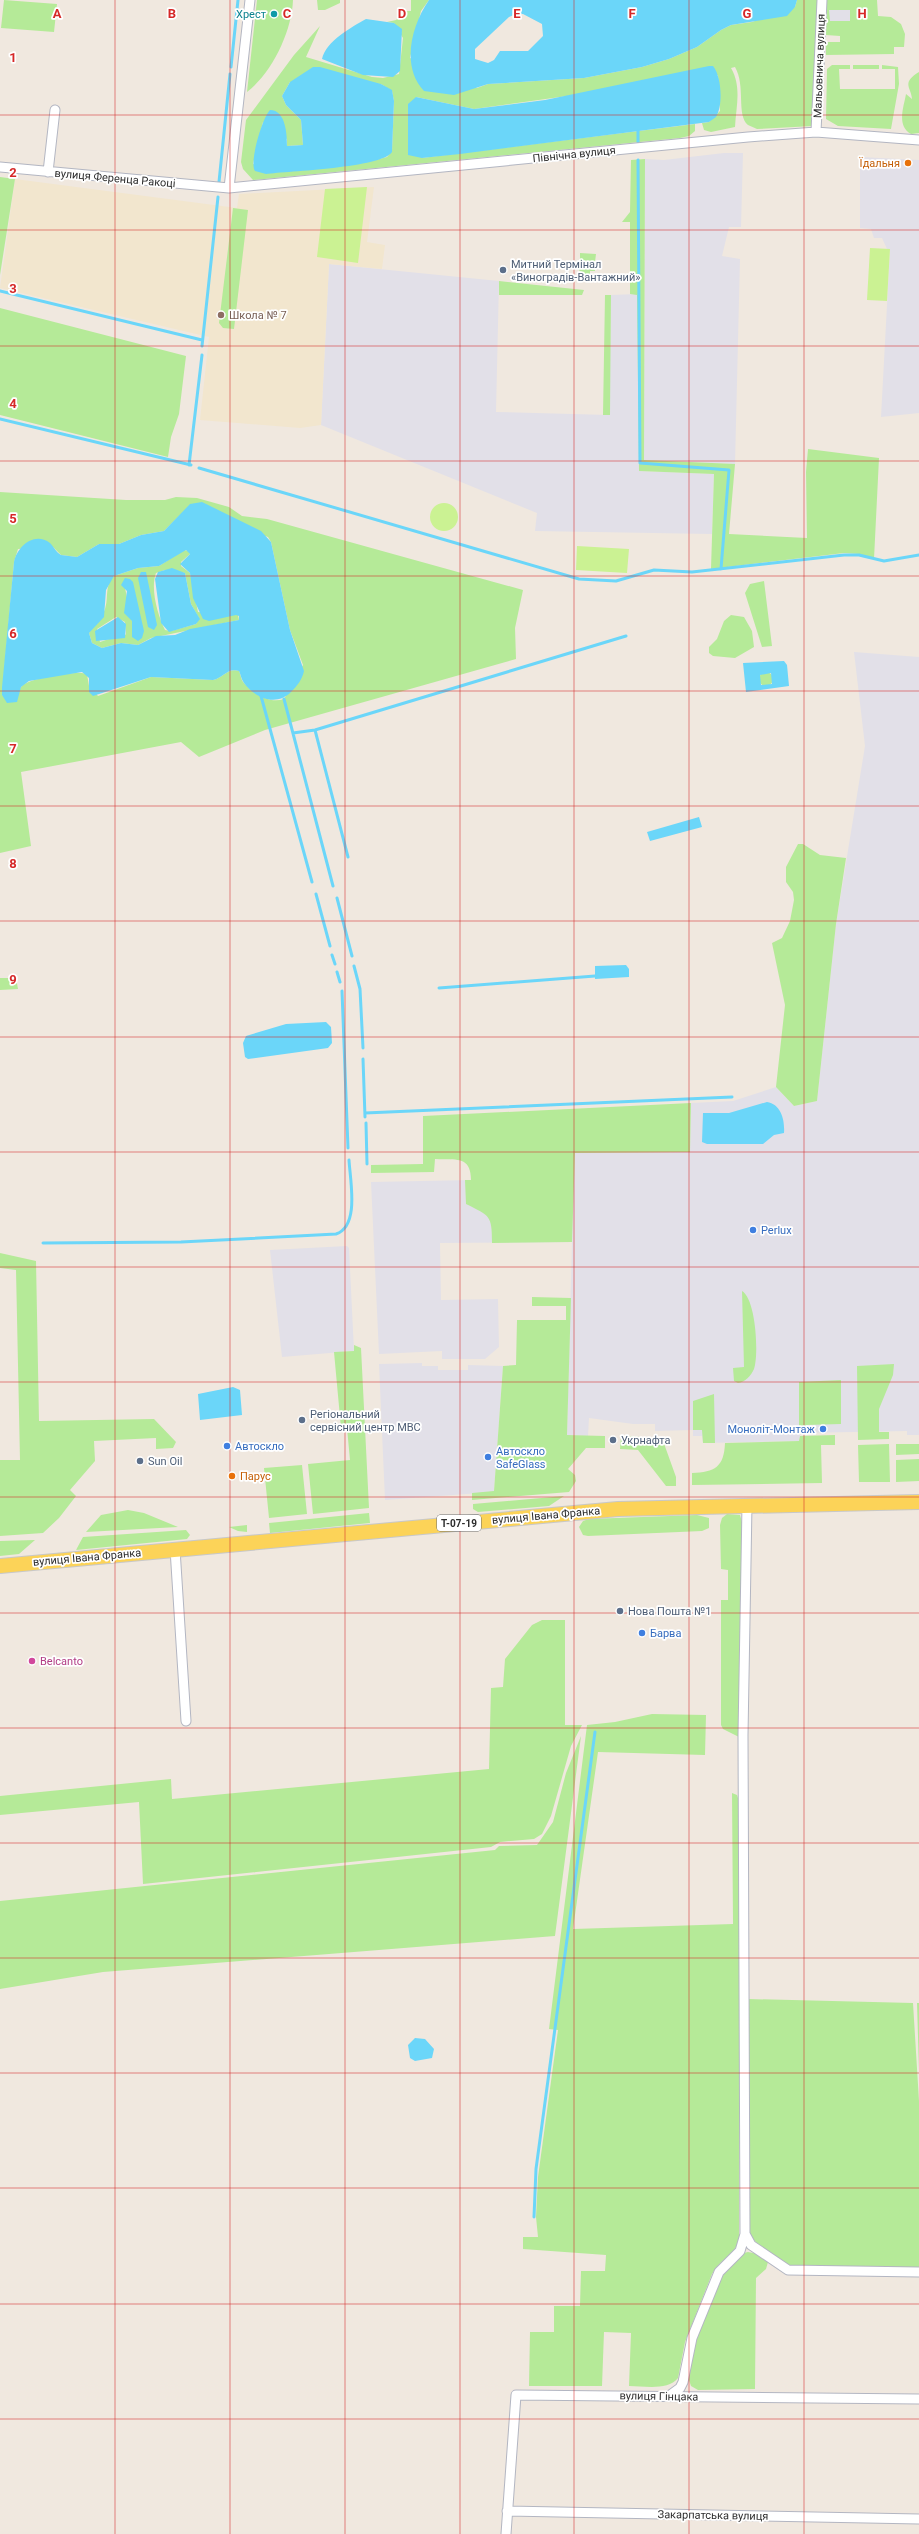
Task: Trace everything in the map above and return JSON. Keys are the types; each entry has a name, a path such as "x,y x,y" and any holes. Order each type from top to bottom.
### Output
{"main road":[{"name":"вулиця Івана Франка","path":"0,1566 581,1511 747,1505 919,1502"}],"street":[{"path":"229,188 250,0"},
{"name":"Мальовнича вулиця","path":"816,132 822,0"},
{"path":"48,172 55,110"},
{"name":"Північна вулиця","path":"229,188 742,137 816,132 919,140"},
{"name":"вулиця Ференца Ракоці","path":"0,167 229,188"},
{"path":"669,2396 680,2388 683,2382 692,2338 718,2272 740,2251 745,2234 744,1735 747,1505"},
{"path":"175,1549 186,1721"},
{"path":"745,2234 751,2245 788,2270 919,2272"},
{"name":"вулиця Гінцака","path":"507,2511 516,2395 919,2399"},
{"path":"506,2534 507,2511"},
{"name":"Закарпатська вулиця","path":"507,2511 919,2519"}],"shaded area":[{"path":"829,10 850,10 850,21 829,21"},
{"path":"724,153 743,153 741,227 729,227 722,256 740,259 735,464 644,460 645,159 664,160"},
{"path":"860,157 919,160 919,413 881,417 890,249 887,249 882,238 874,238 871,229 860,228"},
{"name":"Школа № 7","path":"15,179 237,208 239,194 374,187 367,242 385,245 382,269 329,264 321,425 300,428 200,420 209,337 0,288"},
{"path":"329,264 499,281 496,412 609,415 611,295 637,294 639,471 714,474 712,534 535,531 537,513 321,425"},
{"path":"854,652 919,657 919,1435 907,1435 907,1431 800,1433 800,1441 703,1443 702,1436 693,1436 693,1430 655,1431 655,1424 633,1424 589,1418 588,1436 567,1435 572,1242 440,1243 441,1300 498,1299 499,1347 485,1359 442,1359 442,1351 379,1354 371,1182 574,1178 575,1152 690,1152 691,1103 733,1101 776,1087 794,1106 817,1101 836,924 865,746"},
{"path":"347,1246 349,1248 354,1351 282,1357 270,1250"},
{"path":"422,1363 422,1366 438,1366 438,1370 468,1370 468,1365 503,1366 494,1492 385,1500 379,1364"}],"green space":[{"path":"4,0 57,4 54,32 1,28"},
{"path":"257,0 293,0 292,12 285,38 272,63 265,74 247,92"},
{"path":"317,0 340,0 340,3 325,10 318,10"},
{"path":"411,0 429,0 421,11 410,58 477,88 488,84 584,78 642,67 669,59 697,47 721,30 731,25 752,22 795,7 797,0 818,0 813,126 757,129 748,125 742,114 740,83 735,67 731,68 737,90 735,127 711,132 704,130 702,123 709,122 720,111 718,75 474,109 416,97 422,158 695,124 695,131 689,136 680,138 253,180 243,169 241,162 246,120 294,55 320,26 306,57 372,77 383,78 399,74 403,38 394,23 387,22 396,20 405,11 411,11","holes":["290,82 381,84 392,91 394,101 392,151 387,157 352,165 320,168 253,164 263,122 287,139 287,146 303,145 301,120 286,105 282,96"]},
{"path":"827,0 877,0 878,16 891,17 901,24 905,34 904,47 894,47 894,54 826,55 826,42 840,42 840,36 826,35","holes":["829,10 850,10 850,21 830,21"]},
{"path":"832,65 850,65 850,69 839,69 840,89 895,89 895,69 882,69 882,65 898,67 899,84 891,129 838,126 826,119 827,69"},
{"path":"853,65 879,65 879,69 853,69"},
{"path":"919,72 919,133 911,134 904,126 902,116 906,94 912,99 908,85 910,79"},
{"path":"645,159 644,460 735,464 729,534 807,538 806,472 808,449 879,458 874,559 859,554 844,553 711,569 714,474 639,471 637,295 630,294 630,222 622,222 630,212 631,160"},
{"path":"0,177 15,179 0,275"},
{"path":"367,187 358,263 317,257 325,189"},
{"path":"233,208 248,210 234,329 223,328 219,323"},
{"path":"870,248 890,249 887,301 867,300"},
{"path":"580,253 596,254 595,262 580,261"},
{"path":"580,263 595,264 595,271 590,271 590,277 594,279 585,278 579,270"},
{"path":"499,281 584,290 582,295 499,295"},
{"path":"605,295 611,295 610,415 603,415"},
{"path":"0,308 186,356 179,414 171,437 168,457 0,415"},
{"path":"0,492 126,500 165,500 176,497 197,498 229,507 242,516 267,519 523,590 515,628 516,659 265,730 199,757 181,742 21,772 31,846 0,853","holes":["186,509 268,537 271,542 290,630 303,665 284,699 273,700 262,697 252,691 243,682 239,671 235,670 232,670 213,680 151,677 98,696 89,686 87,674 74,673 44,677 28,682 22,686 16,702 2,695 14,562 18,549 53,547 61,555 77,557 99,544 119,544 141,535 164,531"]},
{"path":"444,503 454,507 458,517 454,527 444,531 434,527 430,517 434,507"},
{"path":"577,546 629,549 627,573 576,570"},
{"path":"184,550 189,551 190,554 181,562 181,566 190,573 198,612 238,615 239,620 151,638 138,645 121,643 102,648 92,643 89,633 103,613 106,605 109,584 114,576 138,568 159,566","holes":["165,570 185,573 191,604 199,618 196,624 171,631 165,630 157,610 154,594 154,579 156,573","133,582 132,637 132,621 125,588","116,617 125,622 126,634 123,638 112,638 100,642 97,629"]},
{"path":"764,581 772,646 762,647 745,593 750,584"},
{"path":"731,615 744,617 752,631 754,647 735,658 713,656 709,653 709,647 717,639 724,621"},
{"path":"766,672 771,674 773,679 771,684 766,686 761,684 759,679 761,674"},
{"path":"798,844 803,844 820,855 846,858 836,924 817,1101 794,1106 776,1087 785,1005 772,943 782,938 790,921 794,900 793,892 786,882 786,867"},
{"path":"0,978 16,978 18,989 0,990"},
{"path":"691,1103 690,1152 575,1153 572,1242 492,1243 491,1227 488,1218 485,1214 466,1204 465,1180 471,1180 470,1172 468,1166 460,1160 435,1159 434,1172 371,1173 371,1165 423,1164 423,1116"},
{"path":"0,1253 36,1261 39,1421 154,1419 176,1442 173,1448 156,1449 156,1438 94,1441 95,1461 70,1490 76,1496 59,1518 43,1533 0,1536 0,1460 20,1460 16,1270 0,1268"},
{"path":"742,1291 747,1296 753,1316 756,1352 753,1372 745,1380 738,1383 734,1381 733,1368 744,1367"},
{"path":"532,1297 571,1298 567,1435 605,1436 605,1448 586,1448 568,1469 575,1475 576,1481 569,1492 472,1500 472,1493 494,1491 503,1366 516,1365 517,1320 566,1320 566,1306 532,1306"},
{"path":"354,1345 361,1348 369,1508 313,1514 308,1464 350,1460 347,1428 341,1428 334,1352 354,1351"},
{"path":"894,1364 893,1375 879,1409 879,1432 889,1432 889,1439 858,1440 857,1366"},
{"path":"841,1380 841,1424 806,1425 806,1433 799,1433 799,1382"},
{"path":"714,1394 715,1443 703,1443 702,1430 693,1430 693,1401"},
{"path":"835,1435 835,1445 821,1445 822,1483 692,1485 692,1473 707,1471 717,1467 723,1458 725,1443 799,1441 800,1436"},
{"path":"621,1436 662,1438 676,1477 676,1486 666,1486 638,1450 620,1449"},
{"path":"889,1444 890,1482 859,1482 858,1445"},
{"path":"896,1444 919,1444 919,1454 896,1455"},
{"path":"919,1459 919,1481 896,1482 896,1460"},
{"path":"302,1465 307,1514 269,1518 264,1468"},
{"path":"564,1496 549,1506 478,1512 473,1509 473,1504"},
{"path":"128,1510 144,1513 178,1527 86,1532 101,1515"},
{"path":"369,1513 370,1523 270,1533 269,1523"},
{"path":"727,1514 740,1515 742,1522 739,1737 723,1729 721,1725 721,1600 728,1600 728,1570 721,1569 720,1525 722,1518"},
{"path":"697,1515 709,1518 709,1528 702,1531 588,1536 583,1535 579,1527 583,1521 589,1519"},
{"path":"247,1525 247,1532 238,1531 229,1527"},
{"path":"186,1530 190,1535 187,1539 76,1550 83,1537"},
{"path":"35,1540 19,1554 0,1556 0,1541"},
{"path":"542,1620 565,1620 565,1725 582,1725 571,1746 551,1816 542,1834 534,1839 500,1842 491,1847 143,1884 139,1802 0,1815 0,1796 171,1779 172,1799 489,1769 491,1688 503,1687 505,1659 532,1625"},
{"path":"652,1714 706,1715 705,1755 598,1752 573,1929 733,1924 732,1793 737,1795 739,1801 739,2242 733,2251 718,2265 712,2274 685,2342 678,2378 674,2382 668,2385 655,2387 629,2386 631,2333 604,2332 602,2386 529,2386 530,2332 554,2332 554,2306 580,2306 581,2271 605,2271 606,2255 523,2249 523,2237 538,2237 536,2217 538,2177 558,2030 549,2029 587,1725 615,1722"},
{"path":"581,1736 555,1936 103,1972 0,1989 0,1901 495,1850 499,1846 537,1845 553,1822 566,1773"},
{"path":"748,1999 913,2003 919,2101 919,2268 798,2267 776,2259 757,2244 752,2238 748,2231"},
{"path":"917,2003 919,2003 919,2070"},
{"path":"748,2252 758,2254 768,2262 766,2269 756,2278 755,2389 698,2390 691,2386 688,2377 693,2348 720,2277 744,2253"}],"water":[{"path":"429,0 797,0 795,7 787,16 731,25 721,30 697,47 669,59 642,67 584,78 488,84 454,95 424,91 417,81 411,59 411,46 417,22","holes":["516,14 523,14 542,24 543,36 528,51 500,51 494,60 488,63 475,59 475,49 509,17"]},
{"path":"366,19 394,23 402,29 400,71 393,77 363,75 322,59 324,52 340,35"},
{"path":"713,66 720,84 720,106 716,117 709,122 460,154 422,158 408,155 408,104 416,97 474,109 545,100"},
{"path":"313,67 320,67 381,84 392,90 394,101 392,152 385,157 371,162 334,168 266,174 255,171 254,159 257,140 263,122 270,110 275,111 282,118 286,130 287,146 303,145 301,120 286,105 282,96 290,82"},
{"path":"202,502 261,531 271,542 290,630 304,671 301,680 293,690 285,697 279,699 266,699 254,693 243,682 239,671 232,670 213,680 151,677 93,696 89,692 89,678 82,672 29,681 21,687 17,702 7,703 2,695 2,687 14,562 22,546 32,540 44,540 50,543 61,555 77,557 99,544 119,544 141,535 164,531 190,504","holes":["186,550 190,554 180,564 190,573 193,598 203,619 209,621 236,615 239,616 239,620 190,629 175,635 156,636 138,645 121,643 102,648 92,643 89,633 104,617 106,590 114,576 138,568 159,566"]},
{"path":"172,568 185,573 191,604 200,619 196,624 169,632 161,623 155,579 158,572"},
{"path":"141,572 146,572 157,625 154,630 148,627 138,578"},
{"path":"125,578 130,579 133,582 144,631 142,638 138,641 132,637 132,621 124,613 127,591 121,585"},
{"path":"118,617 126,624 125,638 96,641 95,631"},
{"path":"784,661 787,665 789,686 746,692 743,663","holes":["771,673 772,684 761,685 760,675"]},
{"path":"699,817 702,827 650,841 647,832"},
{"path":"626,965 629,969 629,977 595,979 595,966"},
{"path":"326,1022 331,1027 332,1043 328,1048 248,1059 245,1057 243,1043 246,1036 286,1024"},
{"path":"767,1102 772,1103 779,1109 783,1118 784,1133 774,1135 763,1144 707,1144 702,1142 703,1113 729,1113"},
{"path":"233,1387 240,1390 242,1415 200,1420 198,1394"},
{"path":"415,2038 425,2039 434,2049 432,2058 415,2061 410,2058 408,2045"}],"waterway":[{"path":"231,67 238,0"},
{"path":"219,182 230,74"},
{"path":"638,131 638,142"},
{"path":"638,160 640,463 729,470 721,569"},
{"path":"202,346 218,197"},
{"path":"0,291 202,340"},
{"path":"189,465 202,355"},
{"path":"0,419 191,465"},
{"path":"199,468 579,579 616,581 654,570 692,572 844,555 859,555 884,561 919,555"},
{"path":"293,733 315,730 626,636"},
{"path":"261,696 312,882"},
{"path":"284,699 333,886"},
{"path":"315,730 348,857"},
{"path":"316,894 330,946"},
{"path":"337,898 352,956"},
{"path":"332,955 335,964"},
{"path":"354,966 360,989 363,1048"},
{"path":"337,972 340,982"},
{"path":"439,988 595,976"},
{"path":"342,991 348,1148"},
{"path":"363,1059 365,1117"},
{"path":"365,1113 732,1097"},
{"path":"366,1123 367,1164"},
{"path":"43,1243 181,1242 336,1234 343,1229 348,1222 351,1212 352,1190 349,1160"},
{"path":"534,2217 536,2169 595,1732"}],"place":[{"name":"Хрест","path":"274,14"},
{"name":"Їдальня","path":"908,163"},
{"name":"Митний Термінал «Виноградів-Вантажний»","path":"503,270"},
{"name":"Школа № 7","path":"221,315"},
{"name":"Perlux","path":"753,1230"},
{"name":"Регіональний сервісний центр МВС","path":"302,1420"},
{"name":"Моноліт-Монтаж","path":"823,1429"},
{"name":"Укрнафта","path":"613,1440"},
{"name":"Автоскло","path":"227,1446"},
{"name":"Автоскло SafeGlass","path":"488,1457"},
{"name":"Sun Oil","path":"140,1461"},
{"name":"Парус","path":"232,1476"},
{"name":"Нова Пошта №1","path":"620,1611"},
{"name":"Барва","path":"642,1633"},
{"name":"Belcanto","path":"32,1661"}]}
